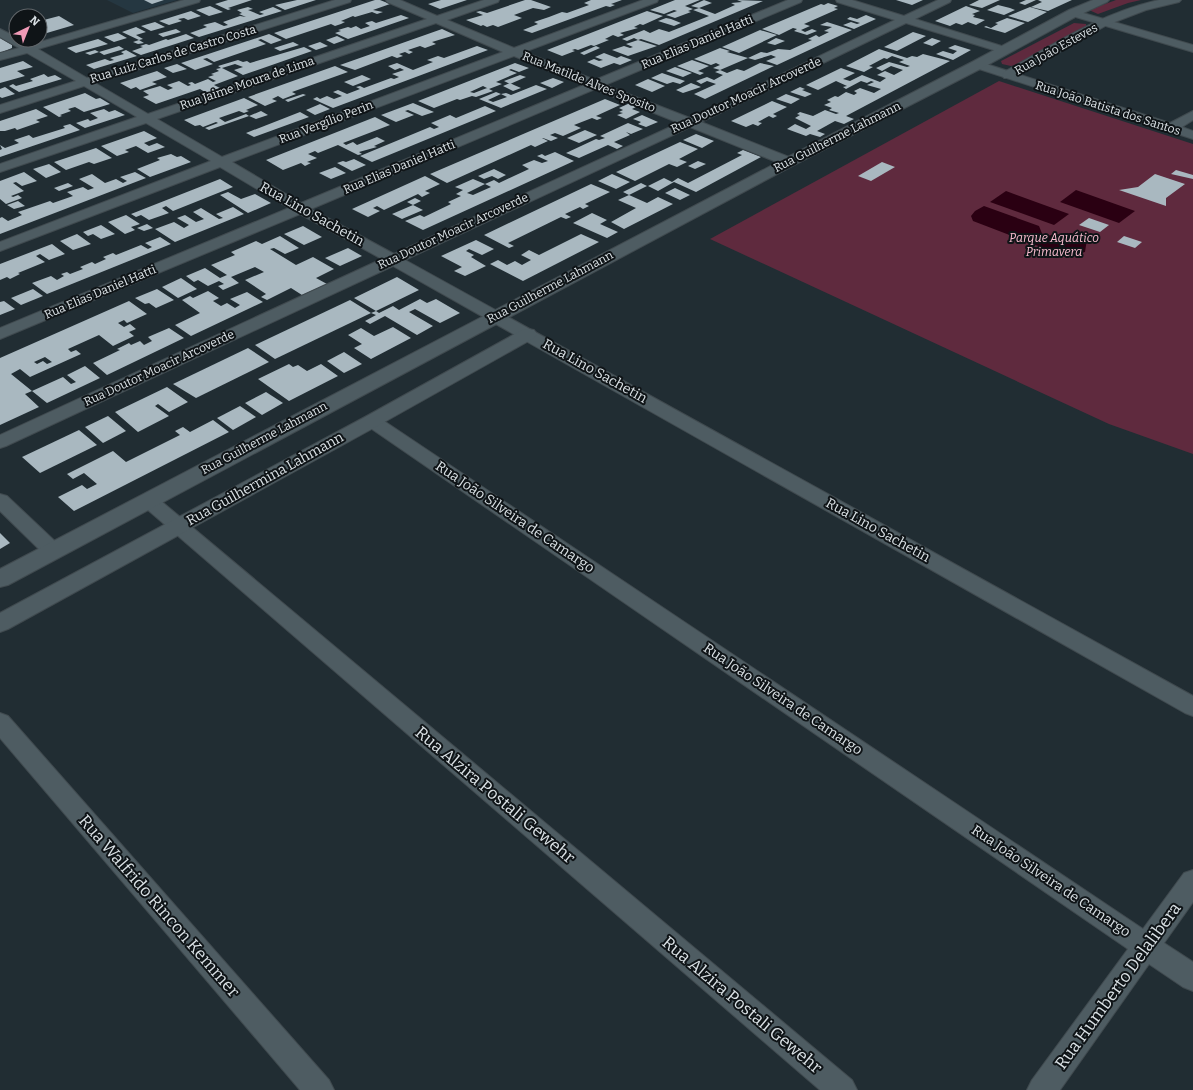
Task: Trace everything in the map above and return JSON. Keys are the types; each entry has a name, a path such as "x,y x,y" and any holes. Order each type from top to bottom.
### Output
{"street":[{"path":"0,57 194,0"},
{"name":"Rua Luiz Carlos de Castro Costa","path":"0,109 346,0"},
{"name":"Rua Matilde Alves Sposito","path":"391,0 513,52 789,162"},
{"name":"Rua Jaime Moura de Lima","path":"0,168 494,0"},
{"name":"Rua Vergílio Perin","path":"0,247 221,162 653,0"},
{"name":"Rua Elias Daniel Hatti","path":"0,334 797,0"},
{"path":"841,0 1004,50"},
{"name":"Rua Doutor Moacir Arcoverde","path":"0,442 689,123 946,0"},
{"name":"Rua Guilherme Lahmann","path":"0,579 495,316 977,65 1073,13 1103,0"},
{"name":"Rua João Esteves","path":"1009,75 1103,22 1143,7 1175,0"},
{"path":"1073,13 1193,49"},
{"name":"Rua Lino Sachetin","path":"0,32 300,208 1193,706"},
{"name":"Rua João Batista dos Santos","path":"977,65 1193,135"},
{"path":"1171,128 1193,115"},
{"name":"Rua Guilhermina Lahmann","path":"0,623 372,421 528,334"},
{"name":"Rua João Silveira de Camargo","path":"372,421 1193,978"},
{"path":"0,500 53,551"},
{"name":"Rua Alzira Postali Gewehr","path":"148,500 842,1090"},
{"name":"Rua Walfrido Rincon Kemmer","path":"0,722 319,1090"},
{"name":"Rua Humberto Delalibera","path":"1042,1090 1193,881"}],"shaded area":[{"path":"107,0 177,0 133,13"},
{"path":"1076,190 1135,211 1119,223 1060,202"},
{"path":"1006,191 1069,214 1054,225 990,202"},
{"path":"984,206 1039,226 1043,236 1072,233 1087,239 1085,252 1067,257 973,221 971,216 975,211"}],"green space":[{"path":"1116,0 1141,0 1098,14 1089,10"},
{"path":"1074,23 1086,24 1086,27 1019,64 1011,66 1002,64 1001,61"},
{"name":"Parque Aquático Primavera","path":"999,81 1193,144 1193,454 1109,424 710,239"}],"building":[{"path":"144,0 164,0 152,4"},
{"path":"228,0 252,0 228,8 231,9 228,10 215,4"},
{"path":"297,0 316,0 285,10 275,5"},
{"path":"375,0 380,0 390,4 373,10 383,12 377,14 372,12 355,17 353,16 341,21 345,22 341,24 335,26 331,24 286,39 274,33"},
{"path":"441,0 467,0 440,9 428,4"},
{"path":"525,0 531,0 551,7 544,10 533,8 514,15 522,18 498,27 493,25 487,27 483,25 481,26 466,20 483,15 476,12 480,11 487,13"},
{"path":"591,0 622,0 611,4 615,5 610,7 606,6 532,33 523,30 538,24 534,22 562,12 567,13 589,5 584,3"},
{"path":"675,0 700,0 685,6 693,9 688,11 691,12 675,18 666,15 677,11 674,10 664,14 650,10"},
{"path":"704,0 712,3 699,8 691,6"},
{"path":"737,0 763,1 659,45 641,39 638,40 634,38 627,41 622,39 644,30 650,33 659,29 669,32 709,16 693,10 699,8 715,14 735,5 731,3 742,2"},
{"path":"896,0 923,0 912,5"},
{"path":"979,0 1000,0 982,8 969,5"},
{"path":"1026,0 1036,0 1025,5 1019,3"},
{"path":"1038,0 1072,0 1048,11 1031,7 1042,2"},
{"path":"828,3 838,6 834,8 838,9 804,24 810,26 801,30 805,32 812,29 817,31 807,35 794,31 797,29 793,28 779,35 762,29 821,4 824,5"},
{"path":"998,5 1015,10 1004,15 987,10"},
{"path":"210,6 223,12 209,16 196,10"},
{"path":"966,6 980,11 972,14 975,15 973,17 985,20 976,25 968,22 962,25 956,23 950,26 935,21"},
{"path":"248,7 253,9 248,10 260,15 264,14 259,12 273,7 282,11 199,37 190,33 207,27 203,25 215,22 224,26 228,25 223,22 240,16 246,17 239,14 242,13 237,10"},
{"path":"1030,7 1047,12 1028,22 1008,16"},
{"path":"191,11 201,16 188,20 184,18 178,19 182,21 169,25 159,21"},
{"path":"647,11 663,16 643,25 640,24 634,27 638,28 620,33 624,35 618,37 613,35 605,39 609,40 594,46 591,45 578,50 572,50 575,51 562,56 547,50"},
{"path":"401,15 409,18 348,39 335,33 341,31 338,30 348,27 351,28 356,26 361,29 370,26 365,23 372,21 376,23"},
{"path":"866,15 876,19 854,29 843,25 851,22 857,24 860,23 847,19 850,17 857,19"},
{"path":"59,16 74,25 48,33 48,19"},
{"path":"666,18 681,23 674,26 658,21"},
{"path":"1007,18 1025,23 1005,33 984,27 986,26 991,28 998,24 995,23"},
{"path":"155,22 165,27 151,31 141,26"},
{"path":"827,22 852,30 777,65 766,61 776,57 771,55 755,60 748,58 761,52 767,53 778,49 790,50 812,40 808,39 816,35 819,37 829,32 824,31 832,27 820,25"},
{"path":"136,27 146,32 136,35 143,39 139,40 122,32"},
{"path":"176,29 181,32 163,37 158,34"},
{"path":"442,29 455,35 432,42 436,44 425,48 420,46 408,50 413,52 409,54 405,52 399,54 403,56 397,58 392,56 355,70 340,65"},
{"path":"760,30 777,35 739,53 722,47"},
{"path":"913,32 926,36 897,51 884,47"},
{"path":"118,33 127,38 114,42 104,37"},
{"path":"186,34 194,38 141,55 132,51 143,47 140,46 146,44 149,45"},
{"path":"269,34 282,40 271,44 261,39 258,40 266,44 214,62 207,58 203,59 213,64 195,70 181,63"},
{"path":"337,36 345,40 334,44 326,40"},
{"path":"0,38 8,43 8,48 12,48 0,53"},
{"path":"776,38 785,41 775,45 767,43"},
{"path":"932,38 941,41 932,46 923,43"},
{"path":"98,39 108,44 76,53 67,48"},
{"path":"139,40 144,43 138,44 133,42"},
{"path":"638,40 657,46 628,56 612,50 624,46 630,48 633,47 626,44"},
{"path":"293,42 299,45 280,51 274,48"},
{"path":"320,42 328,46 316,50 308,46"},
{"path":"955,45 971,50 953,60 936,54 943,51 953,54 957,51 948,48"},
{"path":"119,46 124,49 104,55 99,52"},
{"path":"477,46 488,50 333,108 313,99 317,97 320,99 327,96 334,99 342,96 333,92 338,90 347,94 360,89 356,87 360,86 364,88 391,78 394,79 399,77 392,74 404,70 400,68 395,70 388,66 397,63 413,70 433,62 427,60 438,56 444,58"},
{"path":"596,46 600,48 584,55 580,53"},
{"path":"304,47 312,51 243,75 234,70 243,67 235,64 222,68 238,76 214,85 222,89 208,94 200,89 156,104 143,97 149,95 143,91 160,86 168,90 173,88 167,85 179,81 188,86 191,85 188,83 192,82 195,84 208,79 213,82 216,81 208,77 219,71 216,69 221,68 218,66 238,60 243,62 247,61 250,63"},
{"path":"720,48 730,51 727,52 748,58 720,70 713,68 720,65 716,63 711,65 694,59"},
{"path":"879,49 907,58 912,56 917,57 923,54 950,61 846,116 854,119 844,124 835,121 817,131 825,134 820,137 810,134 806,136 787,129 795,124 806,129 811,126 795,118 800,115 797,114 800,112 813,116 825,110 836,114 839,113 829,110 832,108 824,105 831,102 827,100 835,96 838,97 846,92 854,95 857,93 854,91 860,88 874,93 881,89 867,85 874,82 871,81 867,83 861,81 846,89 843,87 847,86 836,81 818,90 806,85 841,68 855,73 843,79 850,81 862,75 880,82 886,78 877,75 885,71 894,75 903,70 891,66 882,71 876,68 889,62 907,67 910,66 899,62 904,60 892,56 887,59 884,58 869,66 873,67 864,72 846,66"},
{"path":"95,50 99,52 90,55 85,53"},
{"path":"126,50 137,56 94,69 86,65 105,59 110,61 114,60 110,58 124,54 121,52"},
{"path":"604,53 617,58 621,56 632,60 620,65 614,63 601,68 587,62 594,59 599,61 603,60 595,57"},
{"path":"692,60 709,66 698,71 704,73 700,75 677,66"},
{"path":"23,61 33,67 17,71 25,76 0,83 0,68"},
{"path":"515,63 529,68 519,72 511,69 509,70 517,73 496,82 502,84 489,89 493,91 476,97 472,96 460,100 457,99 434,108 418,101","holes":["483,86 487,88 474,93 470,92"]},
{"path":"760,63 774,66 705,99 694,94 716,84 707,81 701,84 696,81 707,77 714,80 723,75 715,72 720,70 727,73 737,69 744,71"},
{"path":"177,64 187,69 173,73 164,68"},
{"path":"335,66 348,72 292,92 296,94 283,99 278,96 272,99 277,101 265,106 248,97"},
{"path":"675,67 692,73 683,77 666,71"},
{"path":"157,71 167,77 152,82 157,84 140,90 136,87 131,89 120,83"},
{"path":"662,73 685,81 680,84 673,82 667,84 651,78"},
{"path":"44,74 48,77 55,75 62,79 19,92 9,86 13,84 16,86 33,81 30,79"},
{"path":"362,75 371,79 353,86 344,82"},
{"path":"520,75 526,77 510,84 504,81"},
{"path":"553,78 564,82 552,88 540,83"},
{"path":"648,79 665,86 652,92 635,85"},
{"path":"510,83 521,88 513,91 503,86"},
{"path":"691,83 701,87 683,93 676,90"},
{"path":"536,85 547,89 501,108 479,99 496,92 501,94 506,93 511,95","holes":["501,94 507,97 493,102 488,100"]},
{"path":"5,87 15,94 2,98 0,97 0,89"},
{"path":"800,87 805,89 802,90 812,94 805,97 790,92"},
{"path":"85,93 96,99 100,98 110,104 84,112 75,107 68,109 71,111 60,115 62,116 59,117 43,107"},
{"path":"303,94 306,95 288,102 285,100"},
{"path":"786,94 800,99 791,104 776,99"},
{"path":"244,98 258,105 246,110 249,111 244,113 239,111 219,118 225,122 246,114 249,116 209,130 205,128 218,123 216,122 203,127 200,125 195,126 184,120"},
{"path":"605,99 620,105 596,116 602,118 597,120 592,118 574,125 581,128 563,136 555,133 550,135 558,138 551,141 542,138 548,141 535,147 531,145 447,183 430,174"},
{"path":"772,101 787,107 773,114 777,116 773,118 769,116 758,122 762,123 758,126 753,124 746,127 731,121"},
{"path":"413,103 434,112 422,116 408,110 405,111 414,115 396,122 381,115"},
{"path":"630,103 638,106 632,109 640,112 626,119 617,115 623,113 619,112 623,110 619,108"},
{"path":"320,104 330,109 315,115 306,110"},
{"path":"485,106 496,111 372,162 360,156 430,127 434,129 439,127 431,123 450,115 456,118"},
{"path":"36,109 48,116 36,120 40,122 17,130 15,128 0,131 0,121"},
{"path":"104,109 109,112 115,110 125,115 85,128 76,123 88,119 90,121 98,118 90,113"},
{"path":"261,111 268,115 256,119 249,116"},
{"path":"300,112 309,117 254,137 246,133"},
{"path":"642,115 658,122 646,127 638,124 641,122 633,119"},
{"path":"375,117 390,125 343,143 346,145 353,142 357,145 377,137 385,141 374,146 377,147 359,152 362,154 358,155 338,145 318,153 315,151 308,154 317,158 307,162 311,163 305,166 301,163 283,170 266,160"},
{"path":"628,123 643,129 631,134 626,132 630,135 614,142 623,146 617,149 608,145 579,158 566,153 596,139 599,140 605,138 600,136"},
{"path":"70,124 80,130 0,157 0,150 2,149 0,145 5,148 19,143 14,140 29,135 33,138 65,128 63,126"},
{"path":"585,130 597,135 579,143 567,138"},
{"path":"144,131 157,138 144,143 149,146 157,143 165,147 148,153 136,146 125,150 129,152 117,156 101,146"},
{"path":"696,134 714,141 702,148 683,140"},
{"path":"680,142 698,149 679,159 687,162 677,167 669,164 635,181 616,172"},
{"path":"96,148 112,158 94,164 89,162 66,170 54,162"},
{"path":"743,150 761,157 696,192 674,182 658,191 648,186 664,178 672,182 678,178 688,183 742,155 737,153"},
{"path":"555,152 574,161 423,230 405,221 420,215 424,217 451,204 448,202 461,196 456,194 463,190 455,187 473,179 485,184 494,180 499,183 529,169 522,165 534,160 542,163 548,161 537,156 542,154 545,156","holes":["485,184 491,187 473,195 467,193"]},
{"path":"171,154 177,157 181,156 191,162 150,177 137,169 160,160 157,158"},
{"path":"354,159 366,165 352,171 337,163 343,161 346,162"},
{"path":"698,161 706,164 695,169 688,166"},
{"path":"882,162 895,167 871,181 858,176"},
{"path":"49,164 61,172 46,178 33,169"},
{"path":"335,167 346,173 331,179 319,173"},
{"path":"494,169 506,175 498,179 492,176 484,179 478,176"},
{"path":"1176,170 1193,175 1193,179 1171,174"},
{"path":"24,172 37,181 22,186 16,182 13,183 24,191 11,196 13,197 18,195 22,198 6,204 0,199 0,181"},
{"path":"135,172 146,178 0,234 0,218 2,217 8,221 22,215 18,212 50,201 53,203 73,196 67,192 83,187 88,190 94,188 79,179 92,174 105,183 116,179 123,183 127,181 120,177"},
{"path":"612,174 630,182 616,189 598,181"},
{"path":"1155,174 1185,184 1166,198 1166,206 1119,190 1138,187"},
{"path":"425,176 440,184 425,191 430,193 422,197 418,194 384,210 377,206 373,208 380,211 368,217 352,209"},
{"path":"220,179 233,187 173,211 166,206 162,208 169,213 149,220 141,215 136,217 131,214"},
{"path":"68,183 73,186 59,191 54,188"},
{"path":"641,183 647,186 629,195 623,192"},
{"path":"591,184 610,192 585,204 589,206 583,209 580,207 565,214 571,217 566,219 561,217 508,243 514,246 509,248 484,235"},
{"path":"675,188 690,195 680,200 665,193"},
{"path":"228,192 241,199 255,194 271,203 248,213 220,195"},
{"path":"629,195 647,203 658,197 673,204 624,229 611,222 636,208 618,200"},
{"path":"415,198 421,201 413,205 407,202"},
{"path":"18,201 25,206 14,209 7,205"},
{"path":"413,205 423,210 402,219 392,214"},
{"path":"233,207 244,214 175,242 155,229 174,222 184,228 189,225 177,218 185,215 196,222 204,219 193,212 201,208 219,219 223,218 216,214"},
{"path":"592,213 607,220 600,224 618,232 607,238 573,223"},
{"path":"126,215 140,224 131,227 135,230 125,234 108,222"},
{"path":"1089,218 1109,225 1100,232 1079,225"},
{"path":"147,224 153,228 144,231 137,228"},
{"path":"101,225 115,234 101,239 93,234 88,236 83,232"},
{"path":"303,226 322,237 304,245 284,234"},
{"path":"77,234 91,244 73,250 60,241"},
{"path":"581,234 599,242 523,281 490,264 498,260 507,265 515,261 522,265 531,260 521,255 529,250 539,255"},
{"path":"280,236 299,248 285,254 274,248 270,249 296,265 313,257 334,269 316,278 327,284 302,295 291,288 267,300 261,297 266,294 245,280 264,272 255,267 231,277 239,283 223,290 218,286 224,284 219,281 208,286 198,280 194,282 186,276 205,268 220,278 227,275 211,265 235,255 231,252 256,241 262,244"},
{"path":"1124,236 1142,242 1135,248 1117,242"},
{"path":"160,237 171,244 47,294 32,283 51,276 57,280 64,276 61,274 67,272 70,274 83,269 80,267 92,262 95,264 106,259 103,257 113,253 116,255 141,245 148,249 152,247 145,243"},
{"path":"476,240 494,249 482,255 469,249 466,251 474,255 471,257 486,266 465,276 454,271 462,267 441,256"},
{"path":"52,244 65,254 49,260 40,254 36,256 45,262 18,273 20,274 10,279 7,277 0,280 0,264"},
{"path":"348,248 362,256 340,266 325,258"},
{"path":"397,277 419,290 376,311 354,298"},
{"path":"181,278 197,289 178,298 162,287"},
{"path":"33,289 43,296 21,305 11,298"},
{"path":"157,289 174,300 156,308 149,303 145,304 135,298"},
{"path":"208,291 219,298 213,301 221,306 227,303 235,308 240,305 230,299 247,292 263,302 191,336 175,325 200,313 182,300 190,296 193,298"},
{"path":"420,299 427,303 436,299 460,313 440,323 415,309 409,312 433,326 417,335 385,316 370,324 365,321 376,315 371,313 376,311 379,313 393,306 399,310"},
{"path":"350,300 371,313 275,359 255,345"},
{"path":"4,301 15,309 0,315 0,302"},
{"path":"129,301 147,314 127,323 124,320 118,323 124,327 130,324 136,329 129,332 134,336 113,346 99,335 68,349 71,352 76,350 81,354 30,377 20,369 11,374 32,391 25,394 39,407 0,425 0,358","holes":["45,357 52,362 47,364 43,361 37,364 34,362"]},
{"path":"393,327 411,338 371,359 354,348 362,344 348,335 361,328 374,336"},
{"path":"169,328 184,338 107,375 93,363 120,350 117,349 129,343 131,345 140,341 144,345 152,341 148,337"},
{"path":"248,348 269,362 196,398 173,384"},
{"path":"344,352 362,364 344,373 327,361"},
{"path":"289,364 293,367 298,365 307,371 321,364 338,376 289,401 258,379"},
{"path":"85,366 100,378 47,403 32,391 63,377 71,384 76,382 67,375"},
{"path":"167,387 188,402 169,412 158,404 155,406 169,416 138,432 115,412"},
{"path":"266,392 283,403 262,415 245,403"},
{"path":"240,406 256,417 233,430 217,418"},
{"path":"108,416 126,431 103,443 85,427"},
{"path":"213,420 229,432 74,511 58,497 82,485 87,489 97,484 84,473 73,479 67,474 113,451 126,462 180,435 175,431 183,427 190,432"},
{"path":"79,430 97,445 40,473 22,457"},
{"path":"0,533 10,543 0,549"}]}
